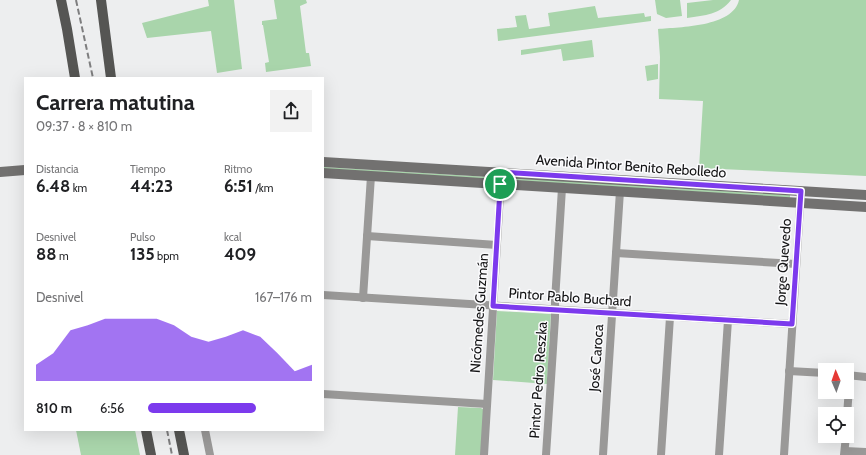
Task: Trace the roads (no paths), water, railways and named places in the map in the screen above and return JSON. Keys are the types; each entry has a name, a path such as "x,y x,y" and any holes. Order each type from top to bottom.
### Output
{"main road":[{"path":"61,0 75,77"},
{"path":"101,0 111,77"},
{"path":"146,431 151,455"},
{"path":"179,431 184,455"}],"street":[{"name":"Avenida Pintor Benito Rebolledo","path":"324,162 866,195"},
{"path":"0,172 24,170"},
{"name":"Nicómedes Guzmán","path":"484,455 501,172"},
{"name":"Avenida Pintor Benito Rebolledo","path":"324,173 866,207"},
{"path":"364,298 371,176"},
{"name":"Pintor Pedro Reszka","path":"546,455 562,188"},
{"name":"José Caroca","path":"603,455 620,191"},
{"name":"Jorge Quevedo","path":"784,455 801,191"},
{"path":"367,236 497,245"},
{"path":"616,253 796,264"},
{"name":"Pintor Pablo Buchard","path":"324,295 792,324"},
{"path":"661,455 670,317"},
{"path":"719,455 728,320"},
{"path":"789,371 818,373"},
{"path":"854,376 866,377"},
{"path":"324,394 487,404"},
{"path":"205,431 210,455"},
{"path":"845,443 844,453 866,452"}],"railway":[{"path":"76,0 93,77"},
{"path":"167,431 172,455"}]}
